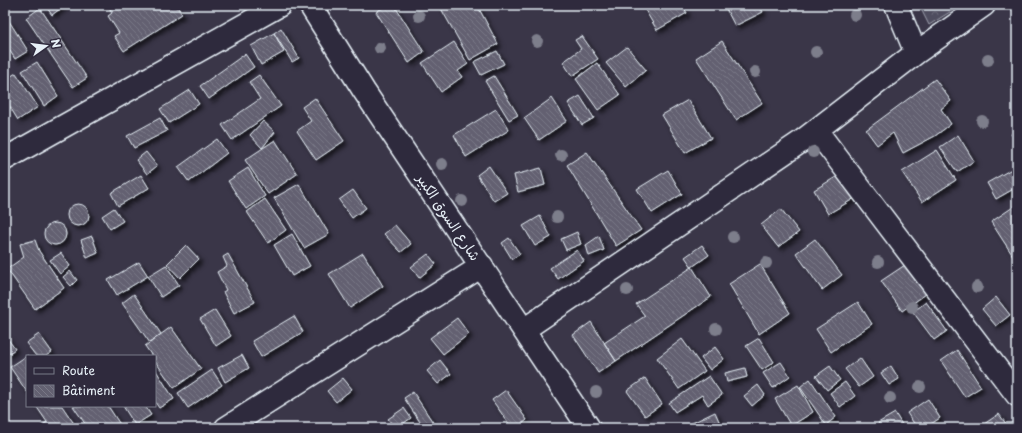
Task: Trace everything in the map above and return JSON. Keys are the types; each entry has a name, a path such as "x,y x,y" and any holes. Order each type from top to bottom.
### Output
{"street":[{"path":"5,160 280,5"},
{"name":"شارع السوق الكبير","path":"310,5 364,91 525,329 589,428"},
{"path":"896,5 916,53"},
{"path":"525,329 802,141 916,53 984,5"},
{"path":"816,130 1017,395"},
{"path":"226,428 482,266"}],"green space":[{"path":"919,5 961,5 929,25"}],"building":[{"path":"45,5 65,5 52,15"},
{"path":"112,5 176,5 182,14 124,51 114,36 119,33 108,16 112,13 109,7"},
{"path":"387,5 394,5 424,52 409,63 376,12"},
{"path":"439,5 477,5 498,44 470,60"},
{"path":"642,5 682,5 687,13 657,30"},
{"path":"724,5 759,5 763,12 735,26"},
{"path":"40,8 87,78 73,87 26,18"},
{"path":"9,21 28,51 15,59 5,43 5,24"},
{"path":"281,28 299,58 292,62 274,33"},
{"path":"274,33 284,52 261,65 251,46"},
{"path":"582,36 598,59 572,76 563,62 581,49 575,40"},
{"path":"722,41 762,103 736,120 696,58"},
{"path":"454,42 468,64 458,71 462,77 441,92 422,63"},
{"path":"627,47 646,70 626,87 606,63"},
{"path":"497,51 504,64 481,75 474,62"},
{"path":"245,54 254,67 209,99 200,86"},
{"path":"37,62 58,96 44,106 22,71"},
{"path":"597,63 620,95 598,110 576,79"},
{"path":"16,73 38,107 18,120 5,99 5,80"},
{"path":"259,75 281,106 232,140 222,125 260,99 249,82"},
{"path":"494,76 518,115 509,120 485,81"},
{"path":"935,79 951,101 941,109 951,124 935,136 903,153 893,133 877,145 866,130"},
{"path":"190,90 199,104 169,123 160,109"},
{"path":"580,96 594,118 582,125 568,103"},
{"path":"315,98 344,141 316,160 297,131 311,121 302,107"},
{"path":"552,98 567,121 539,140 524,118"},
{"path":"688,100 711,138 685,153 662,115"},
{"path":"496,109 509,130 466,157 454,135"},
{"path":"160,118 167,131 134,148 127,136"},
{"path":"263,121 275,132 262,148 250,135"},
{"path":"1017,130 1017,143 1011,134"},
{"path":"958,135 974,161 957,172 940,147"},
{"path":"217,139 227,153 189,182 178,167"},
{"path":"275,140 297,174 268,194 245,160"},
{"path":"937,150 956,180 922,202 902,172"},
{"path":"146,152 157,166 147,174 136,160"},
{"path":"587,152 641,230 616,246 567,165"},
{"path":"489,166 507,193 494,201 477,175"},
{"path":"1017,166 1017,187 996,199 987,183"},
{"path":"248,168 265,196 246,209 228,181"},
{"path":"541,168 545,185 518,192 514,175"},
{"path":"668,170 682,194 652,213 637,189"},
{"path":"841,174 855,198 828,214 814,190"},
{"path":"141,175 149,188 118,206 111,193"},
{"path":"299,184 329,234 304,248 274,198"},
{"path":"353,190 366,208 352,218 339,200"},
{"path":"265,199 286,230 268,243 247,212"},
{"path":"78,204 86,207 89,215 86,223 78,226 70,223 67,215 70,207"},
{"path":"1016,205 1017,207 1017,262 991,222"},
{"path":"114,208 123,221 110,229 102,216"},
{"path":"781,209 799,232 778,247 761,225"},
{"path":"540,216 551,237 535,246 523,226"},
{"path":"55,223 63,226 66,234 63,242 55,245 47,242 44,234 47,226"},
{"path":"395,225 411,244 401,252 384,234"},
{"path":"577,232 581,244 566,250 561,239"},
{"path":"292,234 310,266 292,276 274,245"},
{"path":"92,236 98,253 87,258 81,240"},
{"path":"599,236 604,250 589,256 586,245"},
{"path":"509,238 520,254 512,259 502,243"},
{"path":"815,239 842,275 822,290 796,253"},
{"path":"35,240 39,251 64,288 35,309 7,269 24,257 20,244"},
{"path":"186,245 199,259 180,278 167,264"},
{"path":"702,245 709,255 692,267 685,257"},
{"path":"577,250 584,261 558,279 550,268"},
{"path":"61,253 70,266 60,274 50,260"},
{"path":"363,253 383,286 350,308 329,274"},
{"path":"228,254 255,302 234,313 223,292 226,290 217,272 227,266 223,257"},
{"path":"428,254 436,264 419,278 411,267"},
{"path":"139,262 148,276 117,295 108,280"},
{"path":"760,264 790,313 759,334 729,284"},
{"path":"166,265 179,285 161,297 148,276"},
{"path":"905,265 926,294 902,311 881,281"},
{"path":"692,267 711,297 616,361 604,343 645,316 636,304"},
{"path":"70,271 77,280 71,286 63,277"},
{"path":"134,294 161,334 150,343 122,303"},
{"path":"996,297 1010,315 996,326 982,309"},
{"path":"858,302 872,324 831,352 816,329"},
{"path":"926,302 947,331 934,340 913,312"},
{"path":"215,310 231,336 216,346 200,319"},
{"path":"294,316 303,332 261,357 252,341"},
{"path":"457,318 469,334 443,354 430,338"},
{"path":"591,322 616,361 598,373 573,335"},
{"path":"171,327 201,369 174,388 156,362 156,355 151,355 145,346"},
{"path":"39,334 52,352 48,355 35,355 26,343"},
{"path":"5,335 15,349 5,356"},
{"path":"759,338 774,362 762,370 746,346"},
{"path":"682,339 705,371 679,389 657,358"},
{"path":"715,347 724,359 710,370 701,358"},
{"path":"957,350 981,387 965,397 941,361"},
{"path":"242,355 249,368 225,382 218,368"},
{"path":"26,356 26,391 10,367"},
{"path":"860,358 873,377 859,387 845,369"},
{"path":"440,360 451,374 438,384 427,371"},
{"path":"781,362 790,376 773,388 763,373"},
{"path":"830,366 840,380 827,390 816,376"},
{"path":"891,366 899,379 889,385 881,373"},
{"path":"745,368 747,377 727,382 725,373"},
{"path":"212,370 222,385 188,408 178,393"},
{"path":"156,371 174,399 159,408 156,404"},
{"path":"709,376 722,395 708,405 702,395 675,412 669,403"},
{"path":"343,378 352,389 336,402 327,391"},
{"path":"645,378 662,404 645,416 627,391"},
{"path":"810,379 836,417 826,425 800,387"},
{"path":"845,382 855,396 840,407 830,393"},
{"path":"758,385 765,395 752,406 744,396"},
{"path":"798,385 813,412 791,426 775,399"},
{"path":"506,390 527,420 517,428 512,428 492,400"},
{"path":"413,392 434,424 427,428 424,428 404,398"},
{"path":"928,399 940,418 925,428 917,428 907,413"},
{"path":"37,407 63,407 77,428 38,428 47,422"},
{"path":"74,407 109,407 121,426 119,428 88,428"},
{"path":"124,407 146,407 151,415 135,425"},
{"path":"404,408 411,418 395,428 388,419"},
{"path":"715,412 722,428 693,428 690,424"},
{"path":"895,413 904,428 882,428 878,423"},
{"path":"999,414 1009,428 978,428"}]}
